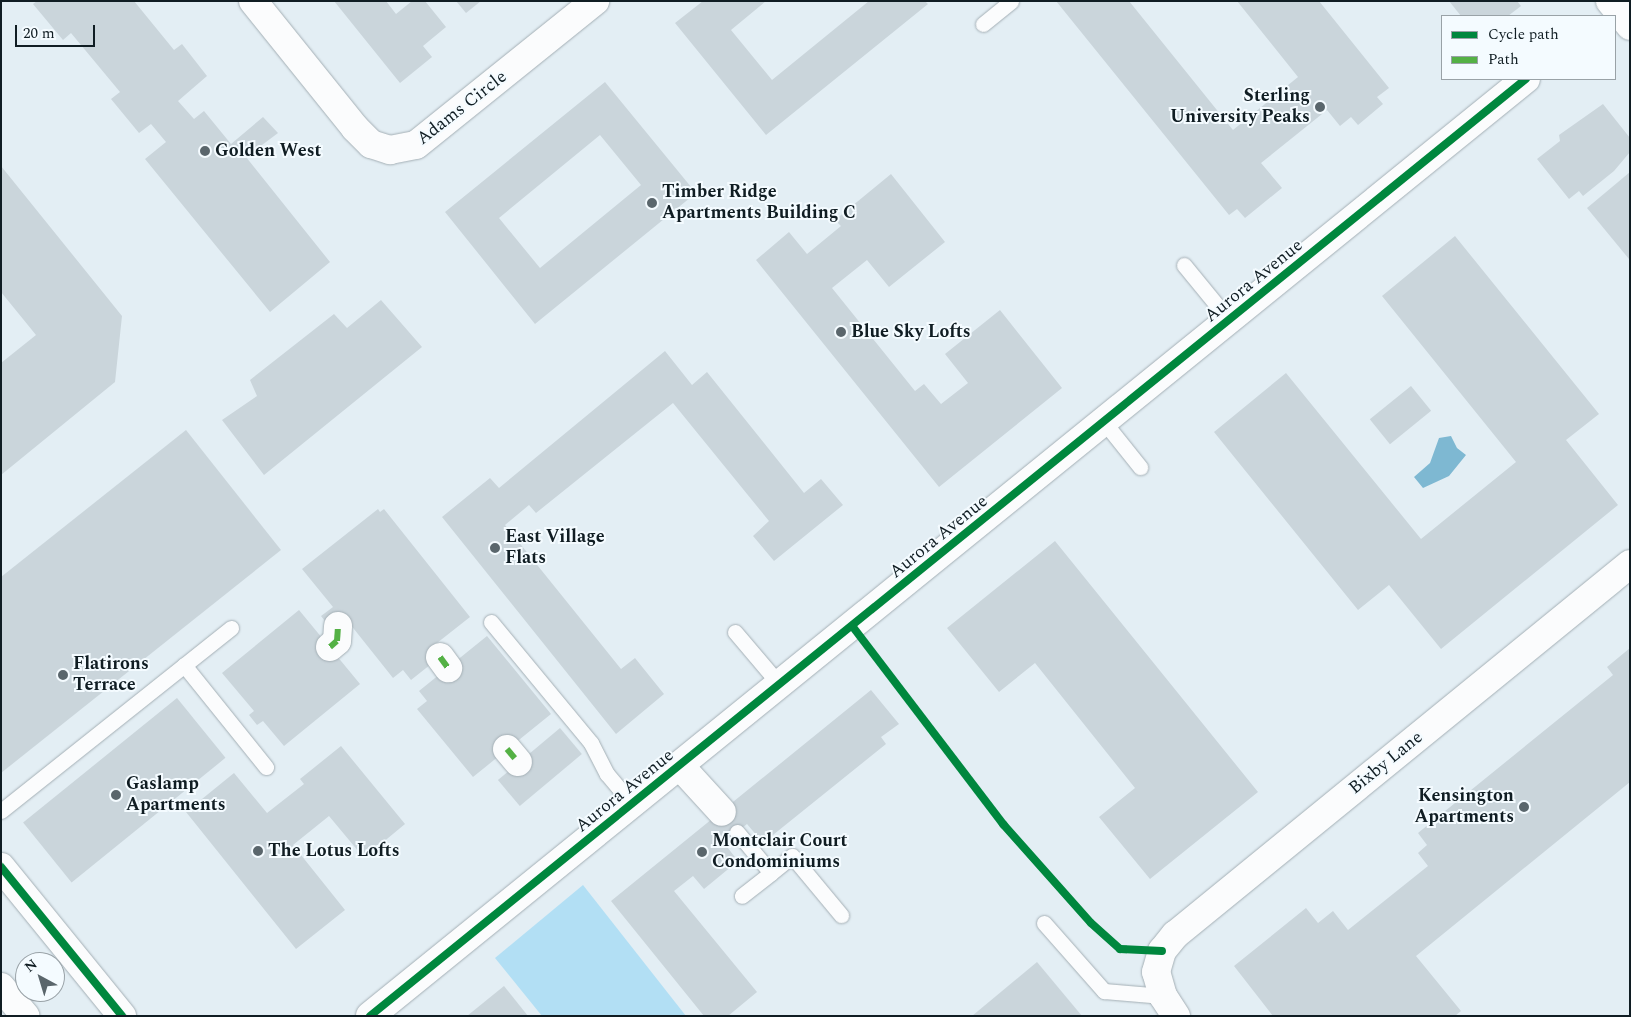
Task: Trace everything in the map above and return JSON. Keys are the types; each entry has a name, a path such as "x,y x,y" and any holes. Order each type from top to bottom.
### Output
{"main road":[{"name":"Adams Circle","path":"253,1 355,128 371,144 390,150 416,145 595,1"},
{"name":"Aurora Avenue","path":"370,1016 780,686 1525,80"},
{"name":"Bixby Lane","path":"1165,995 1162,951 1175,934 1630,564"},
{"path":"680,766 729,822"},
{"path":"1,867 122,1016"},
{"path":"1,987 25,1016"}],"lane":[{"path":"983,24 1011,1"},
{"path":"1184,266 1230,320"},
{"path":"1104,422 1140,467"},
{"path":"491,622 591,743 607,774 632,804"},
{"path":"1,812 230,628"},
{"path":"735,632 780,686"},
{"path":"184,665 266,767"},
{"path":"729,822 772,873"},
{"path":"742,896 792,856 841,915"},
{"path":"1044,923 1104,992 1165,995"}],"shaded area":[{"path":"1451,436 1457,448 1466,455 1449,476 1423,488 1414,477 1430,463 1439,438"},
{"path":"583,885 686,1016 542,1016 495,958"}],"building":[{"name":"Golden West","path":"37,1 134,1 174,50 182,44 207,76 178,101 194,119 204,111 231,144 263,117 278,133 246,157 330,262 270,312 145,159 166,142 151,124 139,133 111,99 120,92 71,33 63,40 33,4"},
{"path":"334,1 386,1 396,14 412,1 425,1 446,27 423,46 432,57 400,83"},
{"path":"456,1 481,1 466,13"},
{"path":"703,1 766,1 731,30 772,80 869,1 925,1 928,4 766,135 675,23"},
{"name":"Sterling University Peaks","path":"1056,1 1129,1 1233,130 1298,77 1237,1 1319,1 1389,88 1377,97 1383,104 1358,125 1351,117 1340,126 1327,110 1261,163 1282,188 1245,218 1237,209 1229,215"},
{"path":"1449,1 1517,1 1521,6 1509,15 1460,15"},
{"name":"Timber Ridge Apartments Building C","path":"605,82 696,193 535,324 445,212","holes":["600,135 641,185 540,268 499,218"]},
{"path":"1603,104 1630,138 1630,152 1614,171 1583,196 1579,191 1569,199 1537,159 1560,141 1559,135"},
{"path":"1,166 122,316 115,382 1,475 1,363 36,335 1,292"},
{"path":"1630,172 1630,258 1629,259 1587,208"},
{"name":"Blue Sky Lofts","path":"891,174 945,242 889,287 867,260 832,288 915,391 924,384 941,404 968,383 945,354 1000,310 1062,388 939,487 756,260 789,232 807,254 841,226 835,220"},
{"path":"1455,236 1599,414 1566,440 1618,505 1441,649 1389,585 1358,610 1214,432 1286,373 1421,539 1516,462 1382,296"},
{"path":"381,300 422,347 264,475 222,420 257,396 250,380 334,314 347,328"},
{"name":"East Village Flats","path":"665,351 692,385 707,372 804,493 821,479 843,505 774,561 753,536 769,521 673,403 536,513 529,505 505,525 621,669 635,658 664,694 616,734 442,517 490,478 499,488"},
{"path":"1411,386 1431,411 1390,444 1370,419"},
{"name":"Flatirons Terrace","path":"186,430 281,550 1,773 1,577"},
{"path":"378,509 380,512 384,509 470,617 437,643 445,653 411,680 403,670 393,678 346,619 332,630 321,616 333,607 302,569"},
{"path":"1055,541 1258,792 1150,879 1099,817 1135,788 1035,663 999,692 947,628"},
{"path":"299,610 360,684 284,746 263,721 257,725 249,715 254,711 222,673"},
{"path":"487,636 551,714 473,777 417,709 427,701 419,691"},
{"name":"Kensington Apartments","path":"1630,648 1630,782 1416,956 1461,1011 1455,1016 1273,1016 1234,966 1306,908 1318,923 1333,911 1348,930 1428,866 1418,853 1427,845 1418,833 1613,675 1607,667"},
{"name":"Montclair Court Condominiums","path":"871,690 899,724 881,737 886,744 763,843 747,824 724,843 738,861 704,889 693,876 674,891 757,992 728,1016 704,1016 611,901"},
{"name":"Gaslamp Apartments","path":"177,698 225,758 72,882 23,823"},
{"path":"560,728 582,754 520,806 498,780"},
{"name":"The Lotus Lofts","path":"341,746 405,824 364,858 329,816 293,845 345,910 296,949 186,812 234,773 267,813 304,784 300,779"},
{"path":"1037,962 1082,1016 972,1016"},
{"path":"504,986 528,1016 467,1016"}],"marked path":[{"path":"330,647 337,641 338,626"},
{"path":"440,657 448,668"},
{"path":"507,749 518,762"}],"cycle path":[{"path":"370,1016 1525,80"},
{"path":"853,627 1003,824 1091,923 1120,949 1162,951"},
{"path":"1,867 122,1016"}],"place":[{"name":"Sterling University Peaks","path":"1320,107"},
{"name":"Golden West","path":"205,151"},
{"name":"Timber Ridge Apartments Building C","path":"652,203"},
{"name":"Blue Sky Lofts","path":"841,332"},
{"name":"East Village Flats","path":"495,548"},
{"name":"Flatirons Terrace","path":"63,675"},
{"name":"Gaslamp Apartments","path":"116,795"},
{"name":"Kensington Apartments","path":"1524,807"},
{"name":"The Lotus Lofts","path":"258,851"},
{"name":"Montclair Court Condominiums","path":"702,852"}]}
